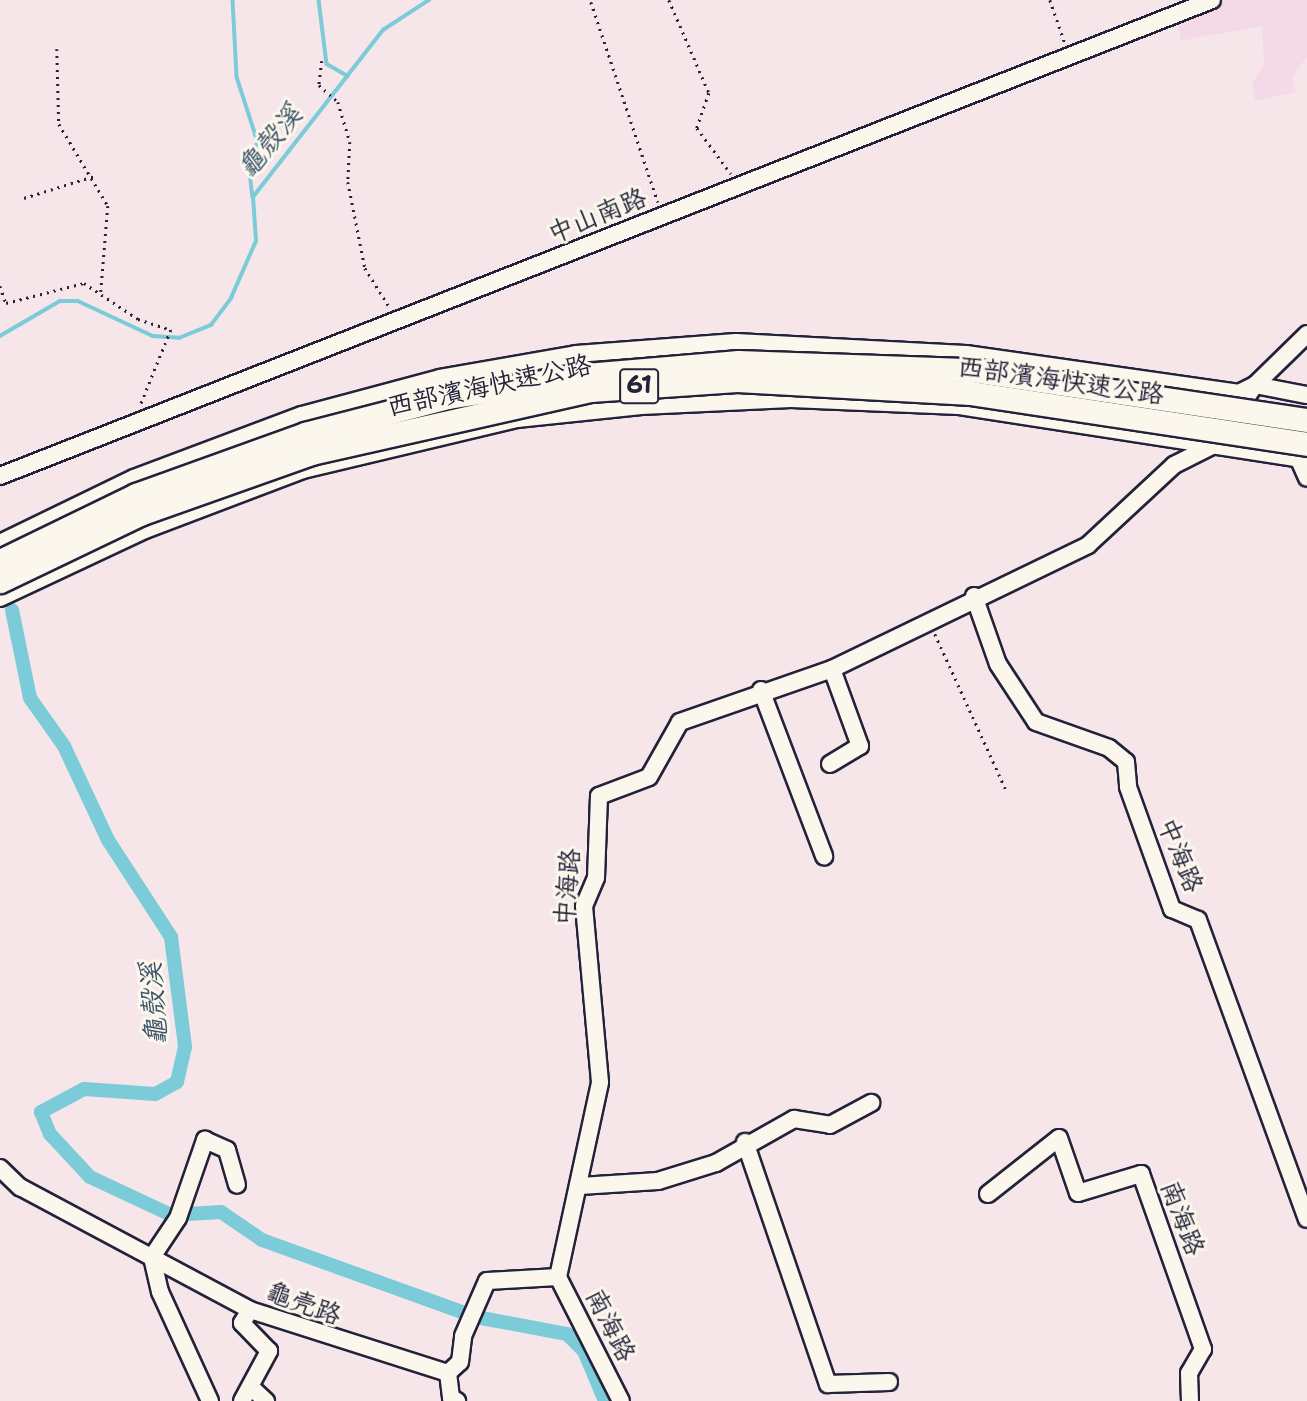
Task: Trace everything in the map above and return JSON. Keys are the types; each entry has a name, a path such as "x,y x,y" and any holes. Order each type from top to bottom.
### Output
{"highway":[{"name":"西部濱海快速公路","path":"0,561 136,495 305,435 448,397 586,375 738,362 972,370 1307,420"},
{"name":"西部濱海快速公路","path":"0,581 142,513 311,453 590,390 737,380 971,393 1304,454"}],"street":[{"name":"中山南路","path":"0,476 1212,0"},
{"name":"中海路","path":"558,1277 580,1186 600,1082 584,906 596,878 599,796 649,777 680,722 761,690 832,668 930,622 974,596 1088,545 1174,465 1214,445 1255,385 1307,334"},
{"path":"0,542 134,478 302,415 440,378 576,354 736,342 967,354 1239,393 1255,385 1307,395"},
{"path":"1255,385 1304,454 1307,478"},
{"path":"0,598 145,530 303,470 517,419 791,399 959,406 1214,445 1304,454"},
{"name":"中海路","path":"974,596 998,664 1036,722 1109,748 1126,761 1128,787 1172,909 1198,920 1307,1219"},
{"path":"830,764 860,746 832,668"},
{"path":"761,690 824,856"},
{"path":"580,1186 658,1181 716,1163 745,1142 794,1119 830,1125 871,1103"},
{"name":"南海路","path":"988,1194 1059,1138 1078,1193 1141,1174 1203,1349 1189,1373 1190,1401"},
{"path":"210,1401 160,1292 152,1257 178,1219 205,1140 227,1150 237,1185"},
{"path":"745,1142 828,1384 889,1382"},
{"name":"龜壳路","path":"0,1168 20,1187 250,1310 448,1373"},
{"name":"南海路","path":"448,1373 460,1362 463,1336 475,1307 494,1278 558,1277 621,1401"},
{"path":"250,1310 242,1323 269,1351 247,1395 266,1401"},
{"path":"448,1373 451,1398 457,1401"}],"path":[{"path":"669,0 709,93 697,128 739,185"},
{"path":"1050,0 1070,57"},
{"path":"591,2 662,215"},
{"path":"57,49 60,124 94,176 110,226 102,292"},
{"path":"322,61 319,85 338,102 350,142 348,182 365,268 398,320"},
{"path":"24,198 94,176"},
{"path":"0,286 6,303 84,284 102,292 138,319 172,330 141,394 142,422"},
{"path":"930,622 1006,790"}],"shaded area":[{"path":"1228,0 1307,0 1307,57 1292,77 1296,92 1255,101 1252,83 1264,65 1262,26 1180,41 1178,19"}],"waterway":[{"path":"233,0 237,77 258,142 249,165 253,197"},
{"path":"319,0 327,64 348,76"},
{"name":"龜殼溪","path":"0,336 60,301 78,301 153,336 179,338 211,325 231,298 256,241 253,197 383,30 429,0"},
{"name":"龜殼溪","path":"12,610 30,698 64,746 108,840 171,937 185,1047 177,1082 155,1094 84,1089 41,1112 50,1134 90,1177 171,1215 221,1212 262,1240 476,1317 567,1334 584,1351 605,1401"}]}
